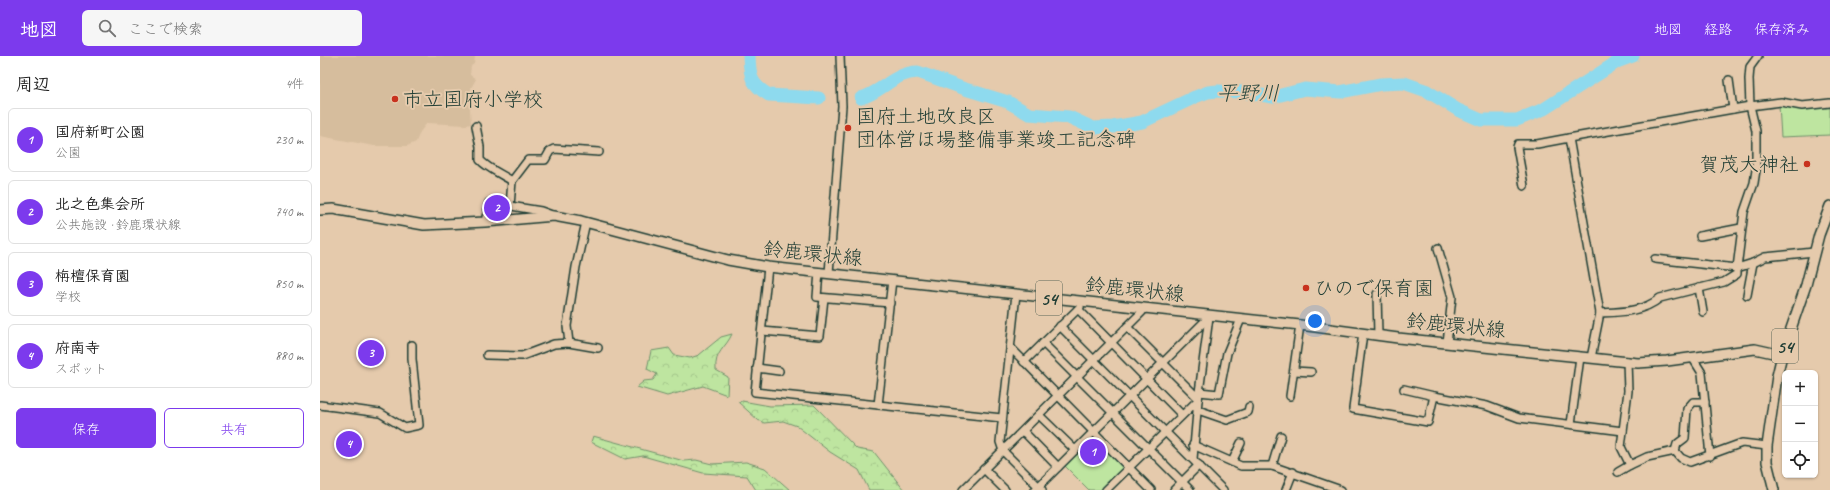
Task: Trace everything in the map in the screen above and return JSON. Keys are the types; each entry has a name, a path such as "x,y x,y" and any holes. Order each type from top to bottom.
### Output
{"main road":[{"name":"54","path":"1774,490 1767,462 1766,446 1771,407 1782,355 1806,285 1814,252 1830,206"},
{"name":"鈴鹿環状線","path":"320,210 333,209 424,225 485,222 554,216 586,222 728,260 768,266 1016,294 1080,305 1145,308 1209,317 1300,325 1447,343 1638,363 1666,361 1755,348 1782,355"}],"street":[{"path":"829,273 842,106 840,56"},
{"path":"1600,313 1622,312 1642,308 1656,302 1660,298 1724,282 1737,274 1741,228 1744,212 1754,183 1756,170 1756,131 1750,106 1750,67 1758,56"},
{"path":"1729,80 1733,109"},
{"path":"1524,186 1517,147 1518,144 1537,144 1750,106 1781,102 1802,106 1830,103"},
{"path":"476,126 480,147 480,160 485,166 498,171 512,181"},
{"path":"1569,138 1600,313 1591,358"},
{"path":"510,206 512,181 528,160 545,160 554,149 599,152"},
{"path":"485,222 489,203 541,211 554,216"},
{"path":"569,343 567,326 576,267 586,222"},
{"path":"1700,236 1741,228"},
{"path":"1438,248 1452,296 1447,343"},
{"path":"1655,259 1737,268 1765,257 1814,252"},
{"path":"1747,295 1753,263"},
{"path":"768,266 755,392 1002,418"},
{"path":"820,272 817,298 890,303"},
{"path":"878,405 892,280"},
{"path":"1699,288 1703,312"},
{"path":"1016,294 1000,442 1003,451 1038,489 1058,467 1209,317"},
{"path":"1377,294 1378,335"},
{"path":"762,331 820,336 824,298"},
{"path":"1024,362 1080,305 1111,344 1182,415"},
{"path":"967,489 984,469 1111,344 1145,308"},
{"path":"1192,459 1198,410 1198,396 1209,317"},
{"path":"1110,489 1182,415 1198,396 1219,394 1227,353 1241,319"},
{"path":"1290,396 1300,325"},
{"path":"1060,326 1223,490"},
{"path":"1127,327 1198,396"},
{"path":"1362,333 1353,409 1428,422 1434,396"},
{"path":"487,355 522,356 554,344 569,343 598,348"},
{"path":"1043,343 1190,490"},
{"path":"320,405 380,413 405,428 419,425 412,345"},
{"path":"1010,347 1152,490"},
{"path":"1571,424 1580,357"},
{"path":"1692,357 1702,372 1710,456"},
{"path":"1627,361 1628,391 1621,447 1630,465"},
{"path":"757,368 779,371"},
{"path":"1294,371 1311,372"},
{"path":"1404,389 1487,406 1519,418 1623,431"},
{"path":"1675,451 1677,444 1685,438 1687,409 1693,402 1705,402"},
{"path":"1198,410 1227,420 1248,412 1249,407"},
{"path":"1039,414 1075,450"},
{"path":"1023,431 1058,467"},
{"path":"1272,466 1280,436"},
{"path":"1232,462 1241,443"},
{"path":"1675,451 1682,458 1690,462 1710,456 1742,443 1766,446"},
{"path":"1193,445 1232,462 1248,467 1272,466 1294,472 1341,490"},
{"path":"1618,472 1647,457 1675,451"},
{"path":"1174,490 1199,465"},
{"path":"984,469 1005,490"},
{"path":"1286,490 1294,472"}],"shaded area":[{"name":"市立国府小学校","path":"320,56 475,56 474,64 471,66 470,75 476,79 471,88 471,124 427,123 420,132 416,142 407,146 374,146 320,136"}],"green space":[{"path":"1779,105 1830,105 1830,135 1781,137"},
{"path":"732,334 719,354 716,364 716,370 728,377 727,395 703,386 667,396 637,387 644,381 653,380 657,374 647,369 651,351 669,348 674,355 690,358 699,355 721,337"},
{"path":"742,401 770,406 814,405 857,449 874,452 904,490 869,490 859,470 830,452 797,426 783,421 764,423 758,420 738,402"},
{"path":"593,436 684,461 696,460 712,464 746,462 765,468 790,490 756,490 747,476 703,473 643,456 625,459 591,442"},
{"path":"1092,439 1095,439 1124,467 1123,471 1103,490 1089,490 1065,466"}],"waterway":[{"name":"平野川","path":"749,56 752,79 758,87 769,95 819,98"},
{"name":"平野川","path":"861,98 869,95 902,75 918,72 965,89 1008,102 1029,114 1069,117 1093,128 1113,127 1142,122 1208,92 1242,92 1273,97 1305,89 1340,92 1381,84 1404,83 1427,91 1458,110 1481,120 1517,120 1544,109 1617,62 1633,56"}],"place":[{"name":"市立国府小学校","path":"395,99"},
{"name":"国府土地改良区 団体営ほ場整備事業竣工記念碑","path":"848,128"},
{"name":"賀茂大神社","path":"1807,164"},
{"name":"北之色集会所","path":"497,208"},
{"name":"ひので保育園","path":"1306,288"},
{"name":"栴檀保育園","path":"371,353"},
{"name":"府南寺","path":"349,444"},
{"name":"国府新町公園","path":"1093,452"}]}
